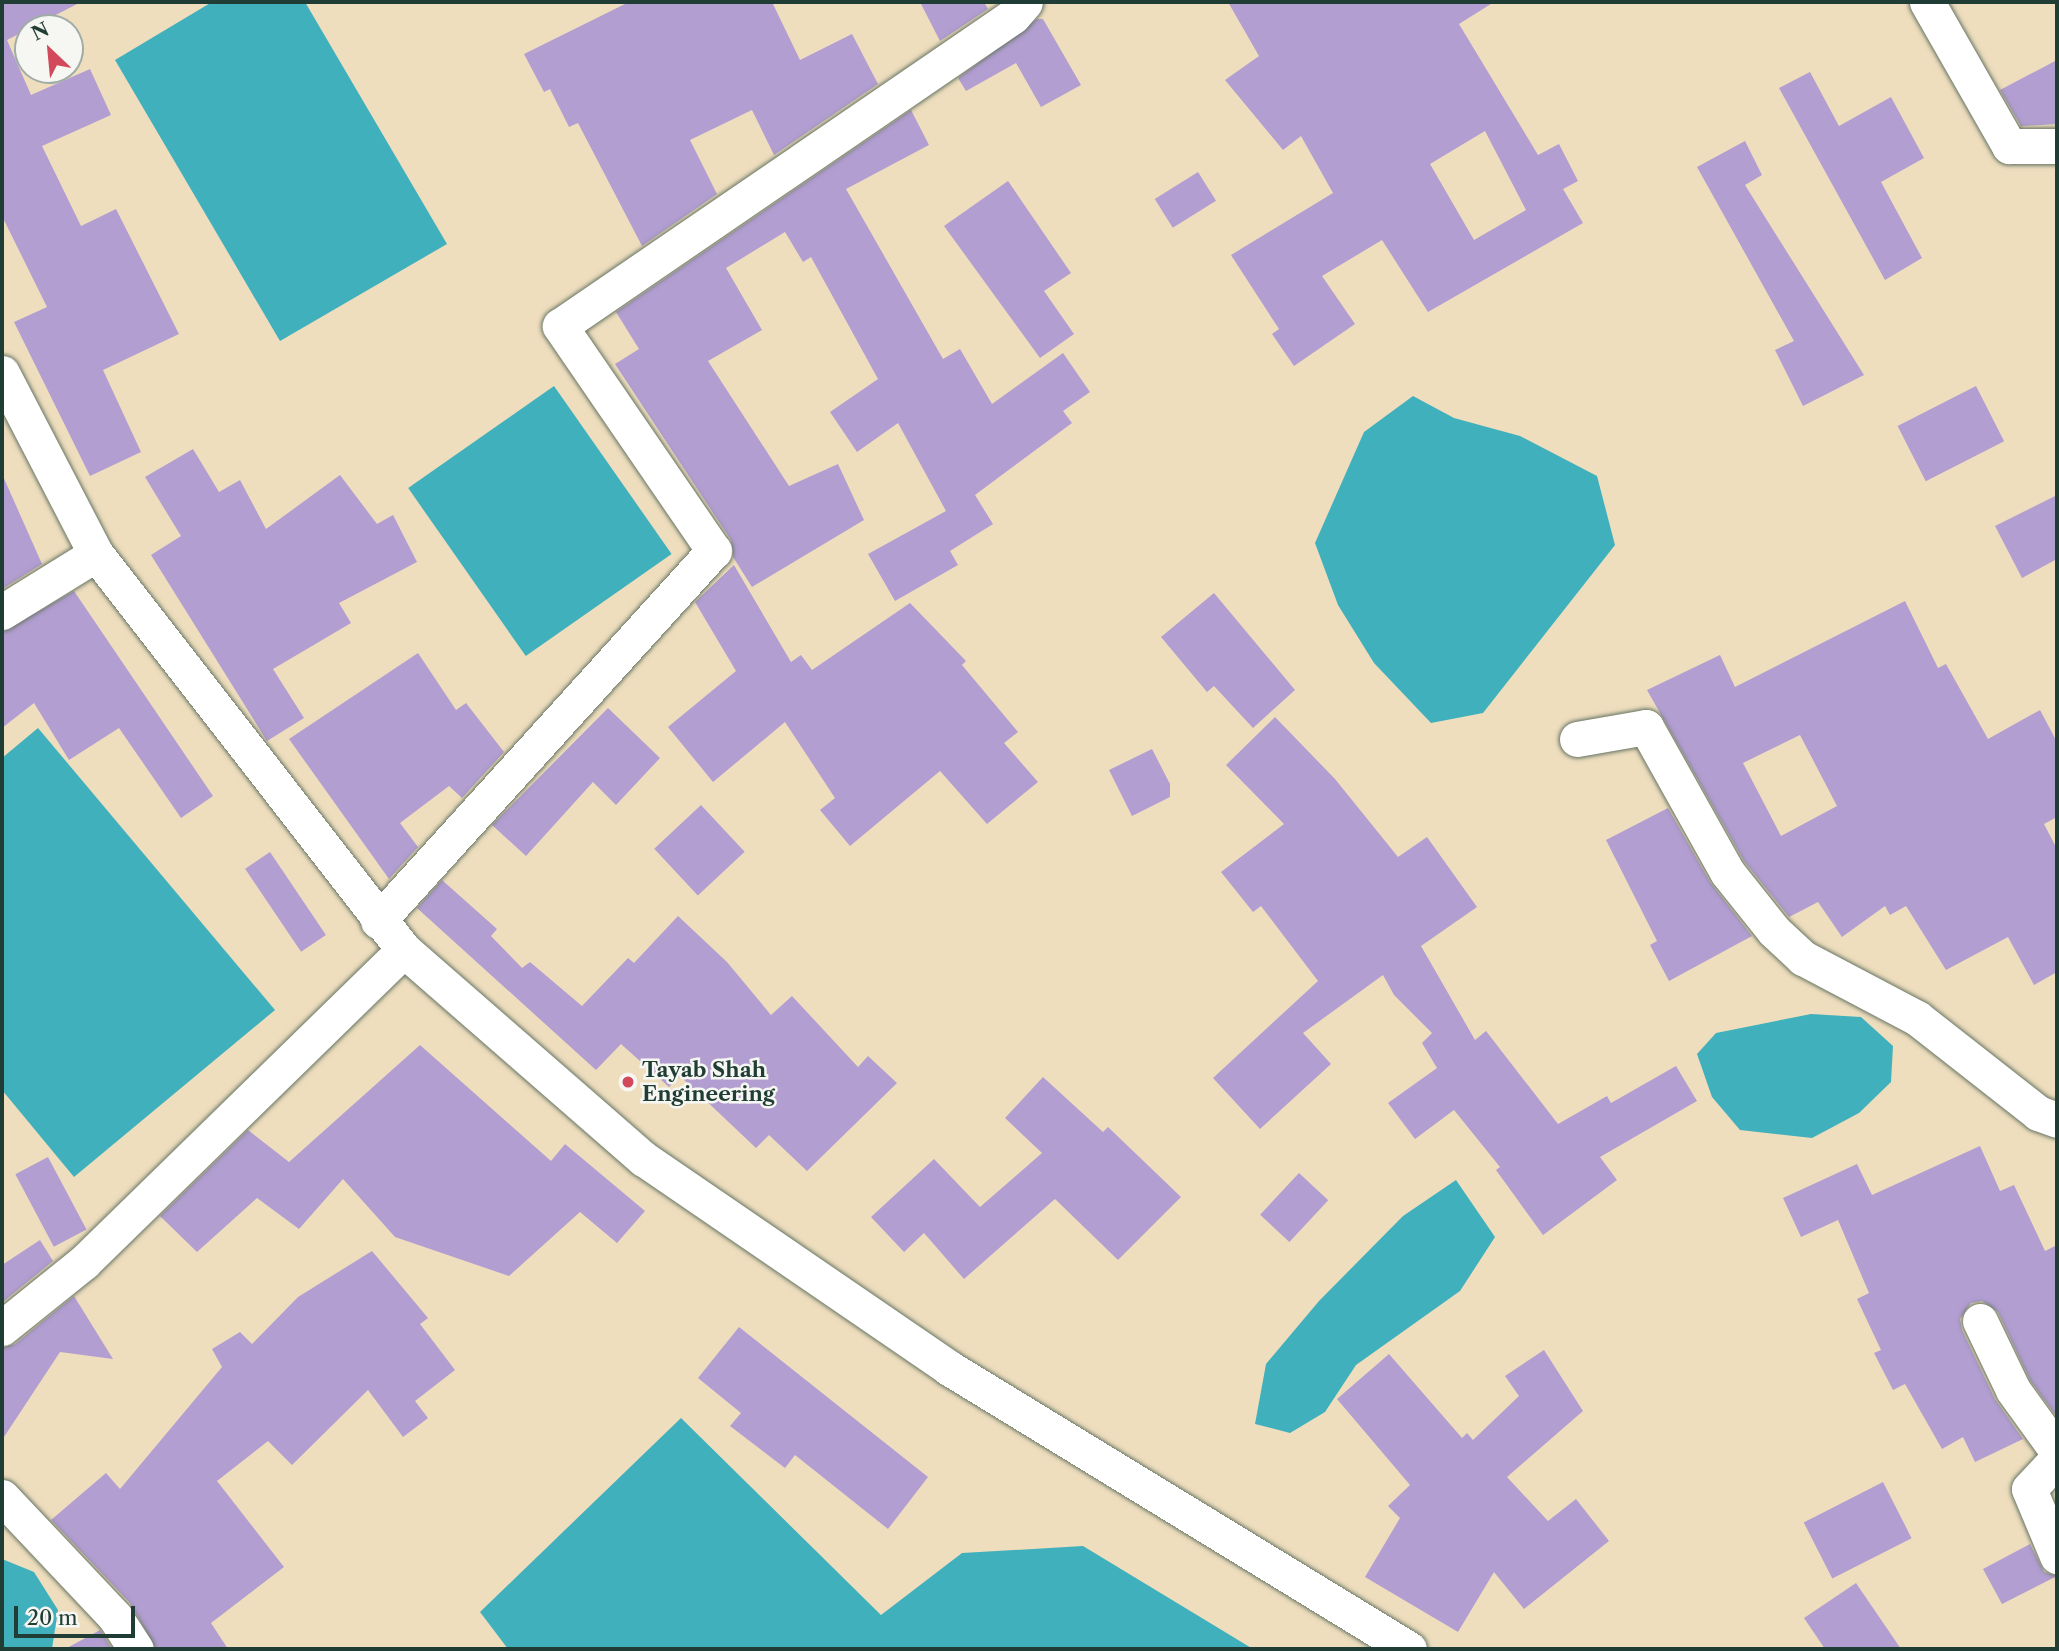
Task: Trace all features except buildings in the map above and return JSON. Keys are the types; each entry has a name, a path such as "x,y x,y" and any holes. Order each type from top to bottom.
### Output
{"street":[{"path":"1927,2 2009,146 2057,146"},
{"path":"378,922 715,551 560,326 1015,6"},
{"path":"2,373 96,554 378,922 404,950 644,1159 949,1368 1409,1649"},
{"path":"2,612 96,554"},
{"path":"1577,739 1646,727 1727,872 1774,931 1803,958 1917,1018 2038,1113 2057,1120"},
{"path":"2,1328 84,1262 404,950"},
{"path":"1980,1321 2013,1390 2057,1451"},
{"path":"2057,1459 2029,1489 2057,1556"},
{"path":"2,1497 115,1616 136,1649"}],"water":[{"path":"212,2 305,2 447,244 280,341 115,60"},
{"path":"554,386 672,554 526,656 408,488"},
{"path":"1413,396 1454,418 1520,436 1597,476 1615,545 1483,713 1431,723 1374,663 1338,605 1315,543 1364,432"},
{"path":"38,728 275,1010 74,1177 2,1090 2,758"},
{"path":"1811,1014 1861,1017 1893,1046 1891,1082 1859,1113 1812,1138 1740,1130 1712,1097 1697,1054 1716,1033"},
{"path":"1456,1180 1495,1237 1460,1291 1356,1365 1325,1412 1290,1433 1255,1424 1266,1364 1319,1301 1403,1216"},
{"path":"681,1418 881,1615 962,1553 1083,1546 1253,1649 508,1649 480,1612"},
{"path":"2,1559 34,1572 58,1610 52,1649 2,1649"}],"place":[{"name":"Tayab Shah Engineering","path":"628,1082"}]}
